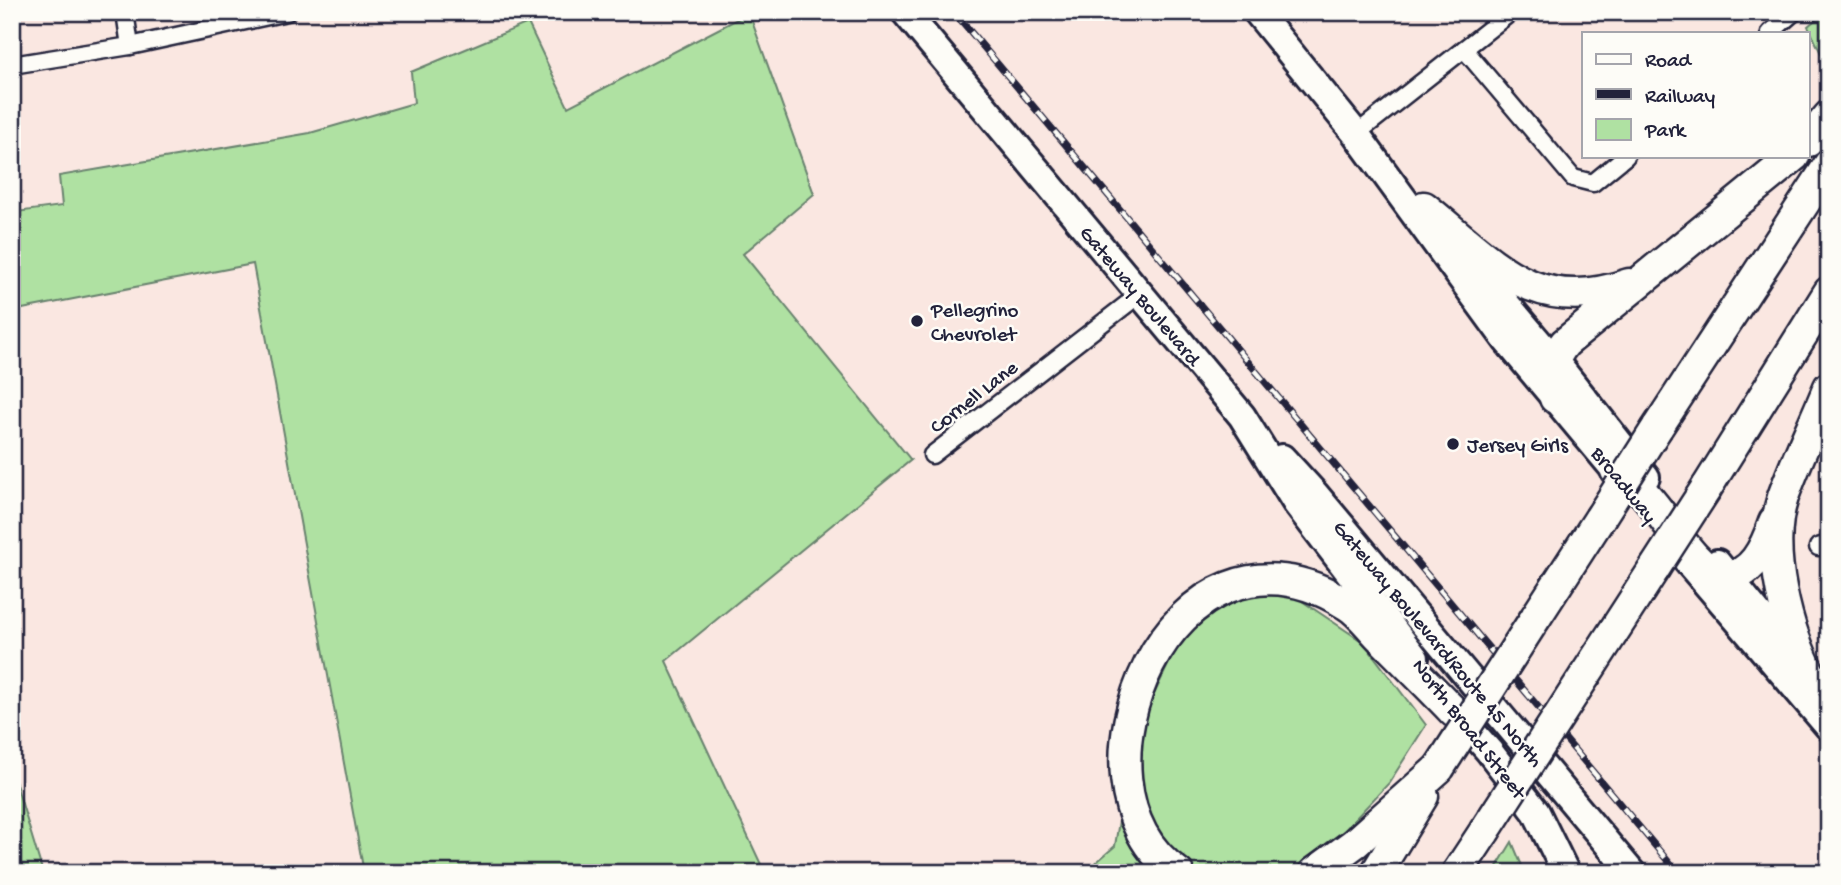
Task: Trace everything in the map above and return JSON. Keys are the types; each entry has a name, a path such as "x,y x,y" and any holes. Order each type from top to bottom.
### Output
{"highway":[{"path":"1810,139 1829,117"},
{"path":"1555,398 1550,376 1553,359 1565,343 1792,158"},
{"path":"1376,873 1439,768 1829,165"},
{"path":"1424,207 1508,275 1546,293 1567,296 1597,293 1652,274"},
{"path":"1457,873 1707,487 1829,292"},
{"path":"1616,471 1633,480 1702,563 1713,573 1728,577 1746,569 1765,547 1829,387"},
{"path":"1782,499 1777,532 1782,588 1797,648 1821,690"},
{"path":"1178,873 1163,863 1147,845 1137,823 1126,783 1131,714 1136,691 1167,633 1193,607 1227,587 1254,580 1286,582 1321,591 1348,604 1454,712"},
{"path":"1314,873 1355,844 1439,768"},
{"path":"1467,873 1484,832"}],"main road":[{"name":"Gateway Boulevard","path":"905,12 1242,416 1296,503 1362,590"},
{"name":"Broadway","path":"1257,12 1356,134 1507,341 1673,544 1829,727"},
{"name":"Broadway","path":"1356,134 1424,207 1553,359 1821,690"},
{"name":"Gateway Boulevard/Route 45 North","path":"1242,416 1315,494 1632,873"},
{"name":"North Broad Street","path":"1362,590 1454,712 1530,803 1566,873"}],"street":[{"path":"125,12 130,46"},
{"path":"12,65 130,46 287,12"},
{"path":"1356,134 1511,12"},
{"path":"1771,32 1794,12"},
{"path":"1464,49 1573,178 1593,183 1624,158"},
{"name":"Cornell Lane","path":"932,455 1140,294"}],"green space":[{"path":"1825,12 1829,12 1829,70 1808,26"},
{"path":"749,13 814,194 743,254 911,460 666,661 765,873 364,873 253,264 12,311 12,187 17,212 62,206 59,176 310,133 414,103 411,72 528,23 568,107"},
{"path":"1284,589 1363,642 1426,725 1389,783 1304,873 1084,873 1115,846 1132,740 1194,611"},
{"path":"12,771 43,873 12,873"},
{"path":"1512,842 1525,873 1493,873"}],"railway":[{"path":"954,12 1678,873"}],"place":[{"name":"Pellegrino Chevrolet","path":"917,321"},
{"name":"Jersey Girls","path":"1453,444"}]}
